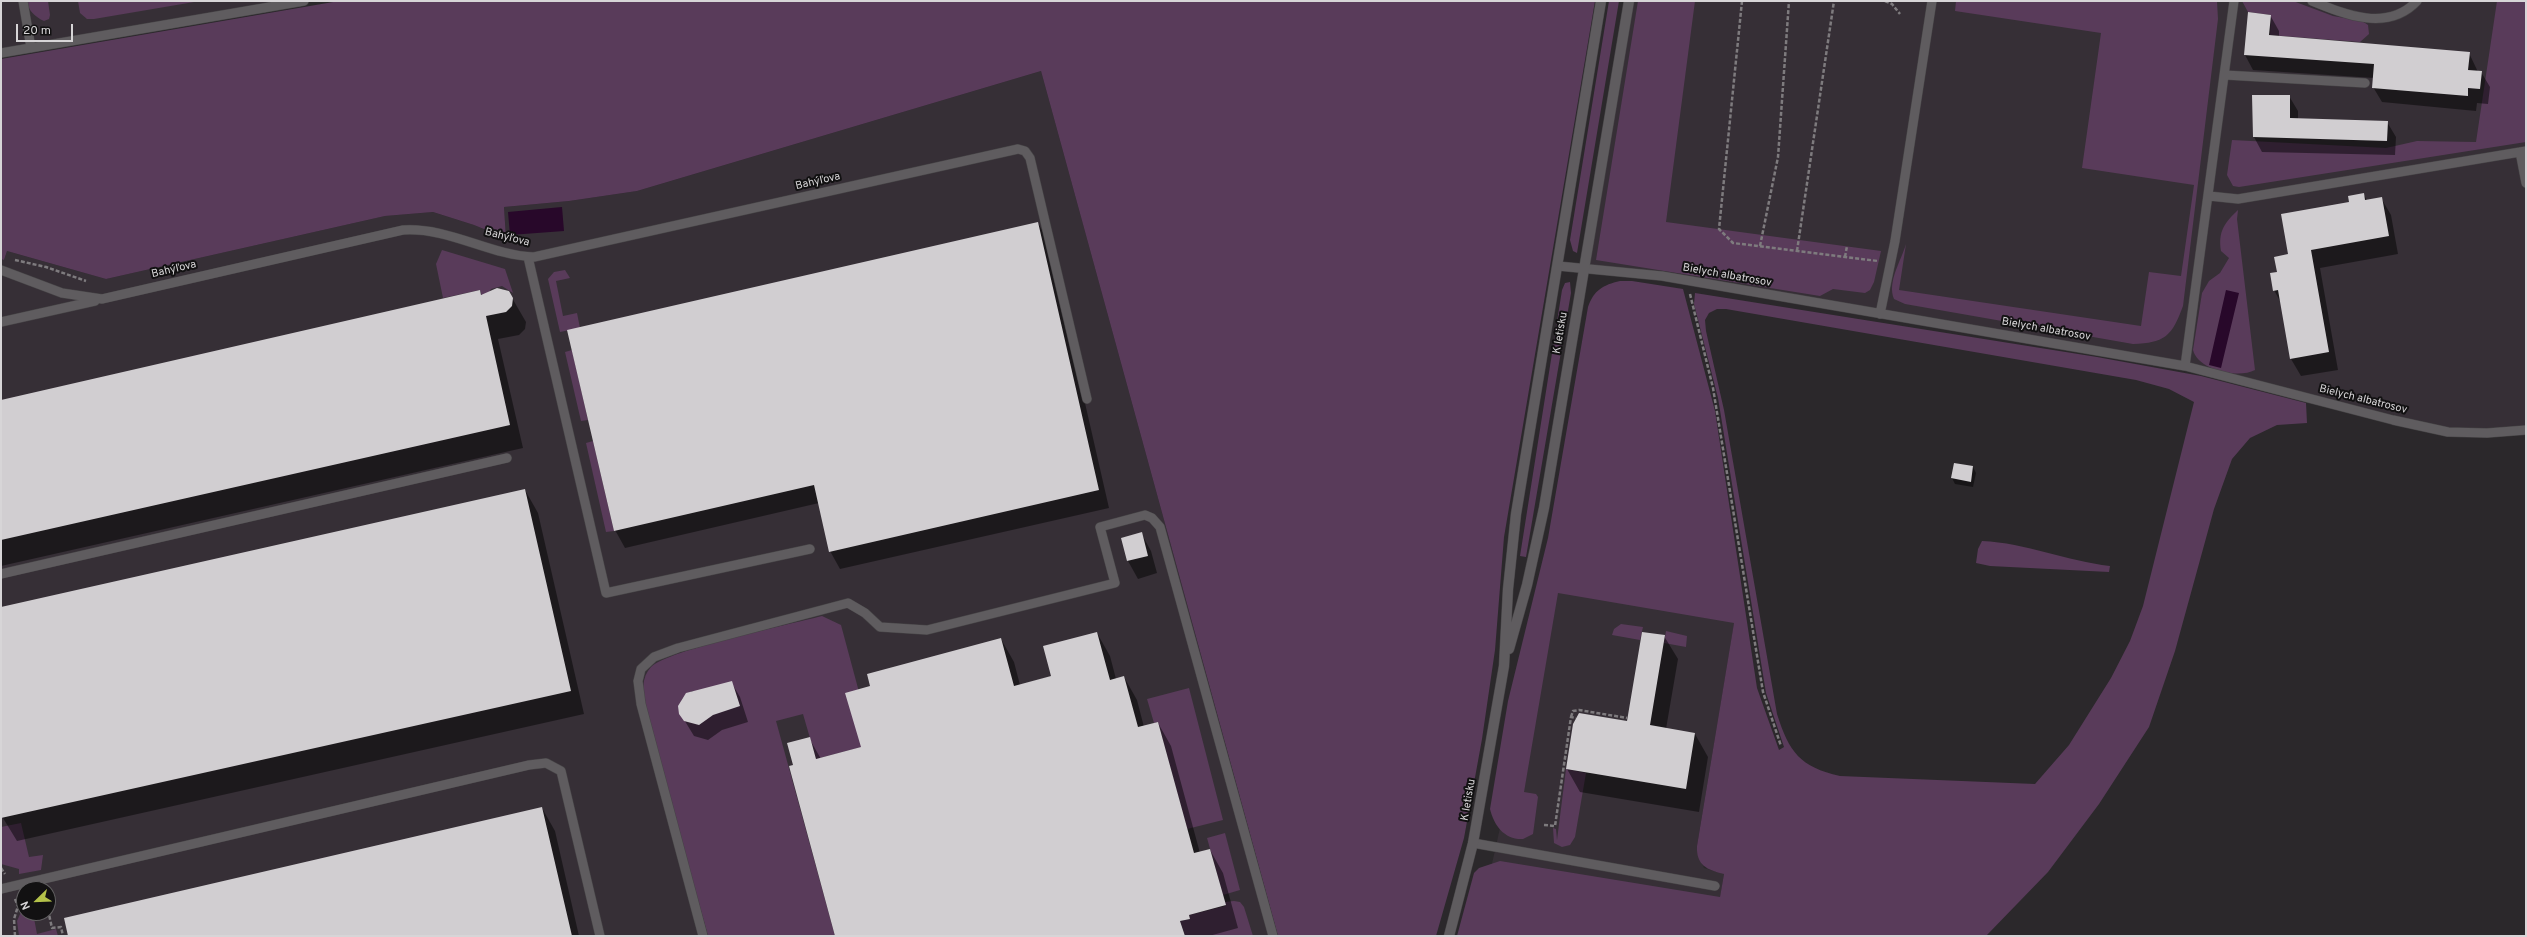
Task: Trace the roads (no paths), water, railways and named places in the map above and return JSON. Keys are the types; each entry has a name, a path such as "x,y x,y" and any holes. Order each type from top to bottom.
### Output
{"street":[{"name":"K letisku","path":"1504,666 1508,589 1516,514 1602,1"},
{"name":"K letisku","path":"1449,936 1474,843 1504,666 1527,585 1544,508 1628,1"}],"lane":[{"path":"23,1 31,48"},
{"path":"1,53 304,1"},
{"path":"1880,314 1890,263 1932,1"},
{"path":"2185,366 2234,1"},
{"path":"2312,1 2350,15 2373,19 2401,14 2418,1"},
{"path":"2225,75 2365,84"},
{"name":"Bahýľova","path":"1,270 62,293 102,299 404,230 431,231 528,257 578,248 1011,150 1025,151 1030,158 1087,399"},
{"path":"2209,196 2238,199 2523,152 2526,183"},
{"path":"528,257 606,593 810,549"},
{"name":"Bielych albatrosov","path":"1558,266 1584,270 1614,270 1690,282 2185,366 2385,418 2448,432 2487,433 2526,430"},
{"path":"1,322 102,299"},
{"path":"1,574 507,458"},
{"path":"703,936 640,698 638,682 641,669 647,662 678,648 848,603 865,613 880,627 927,630 1115,583 1100,527 1145,515 1152,518 1160,527 1272,936"},
{"path":"1,889 529,765 546,763 561,771 600,936"},
{"path":"1474,843 1715,886"}]}
